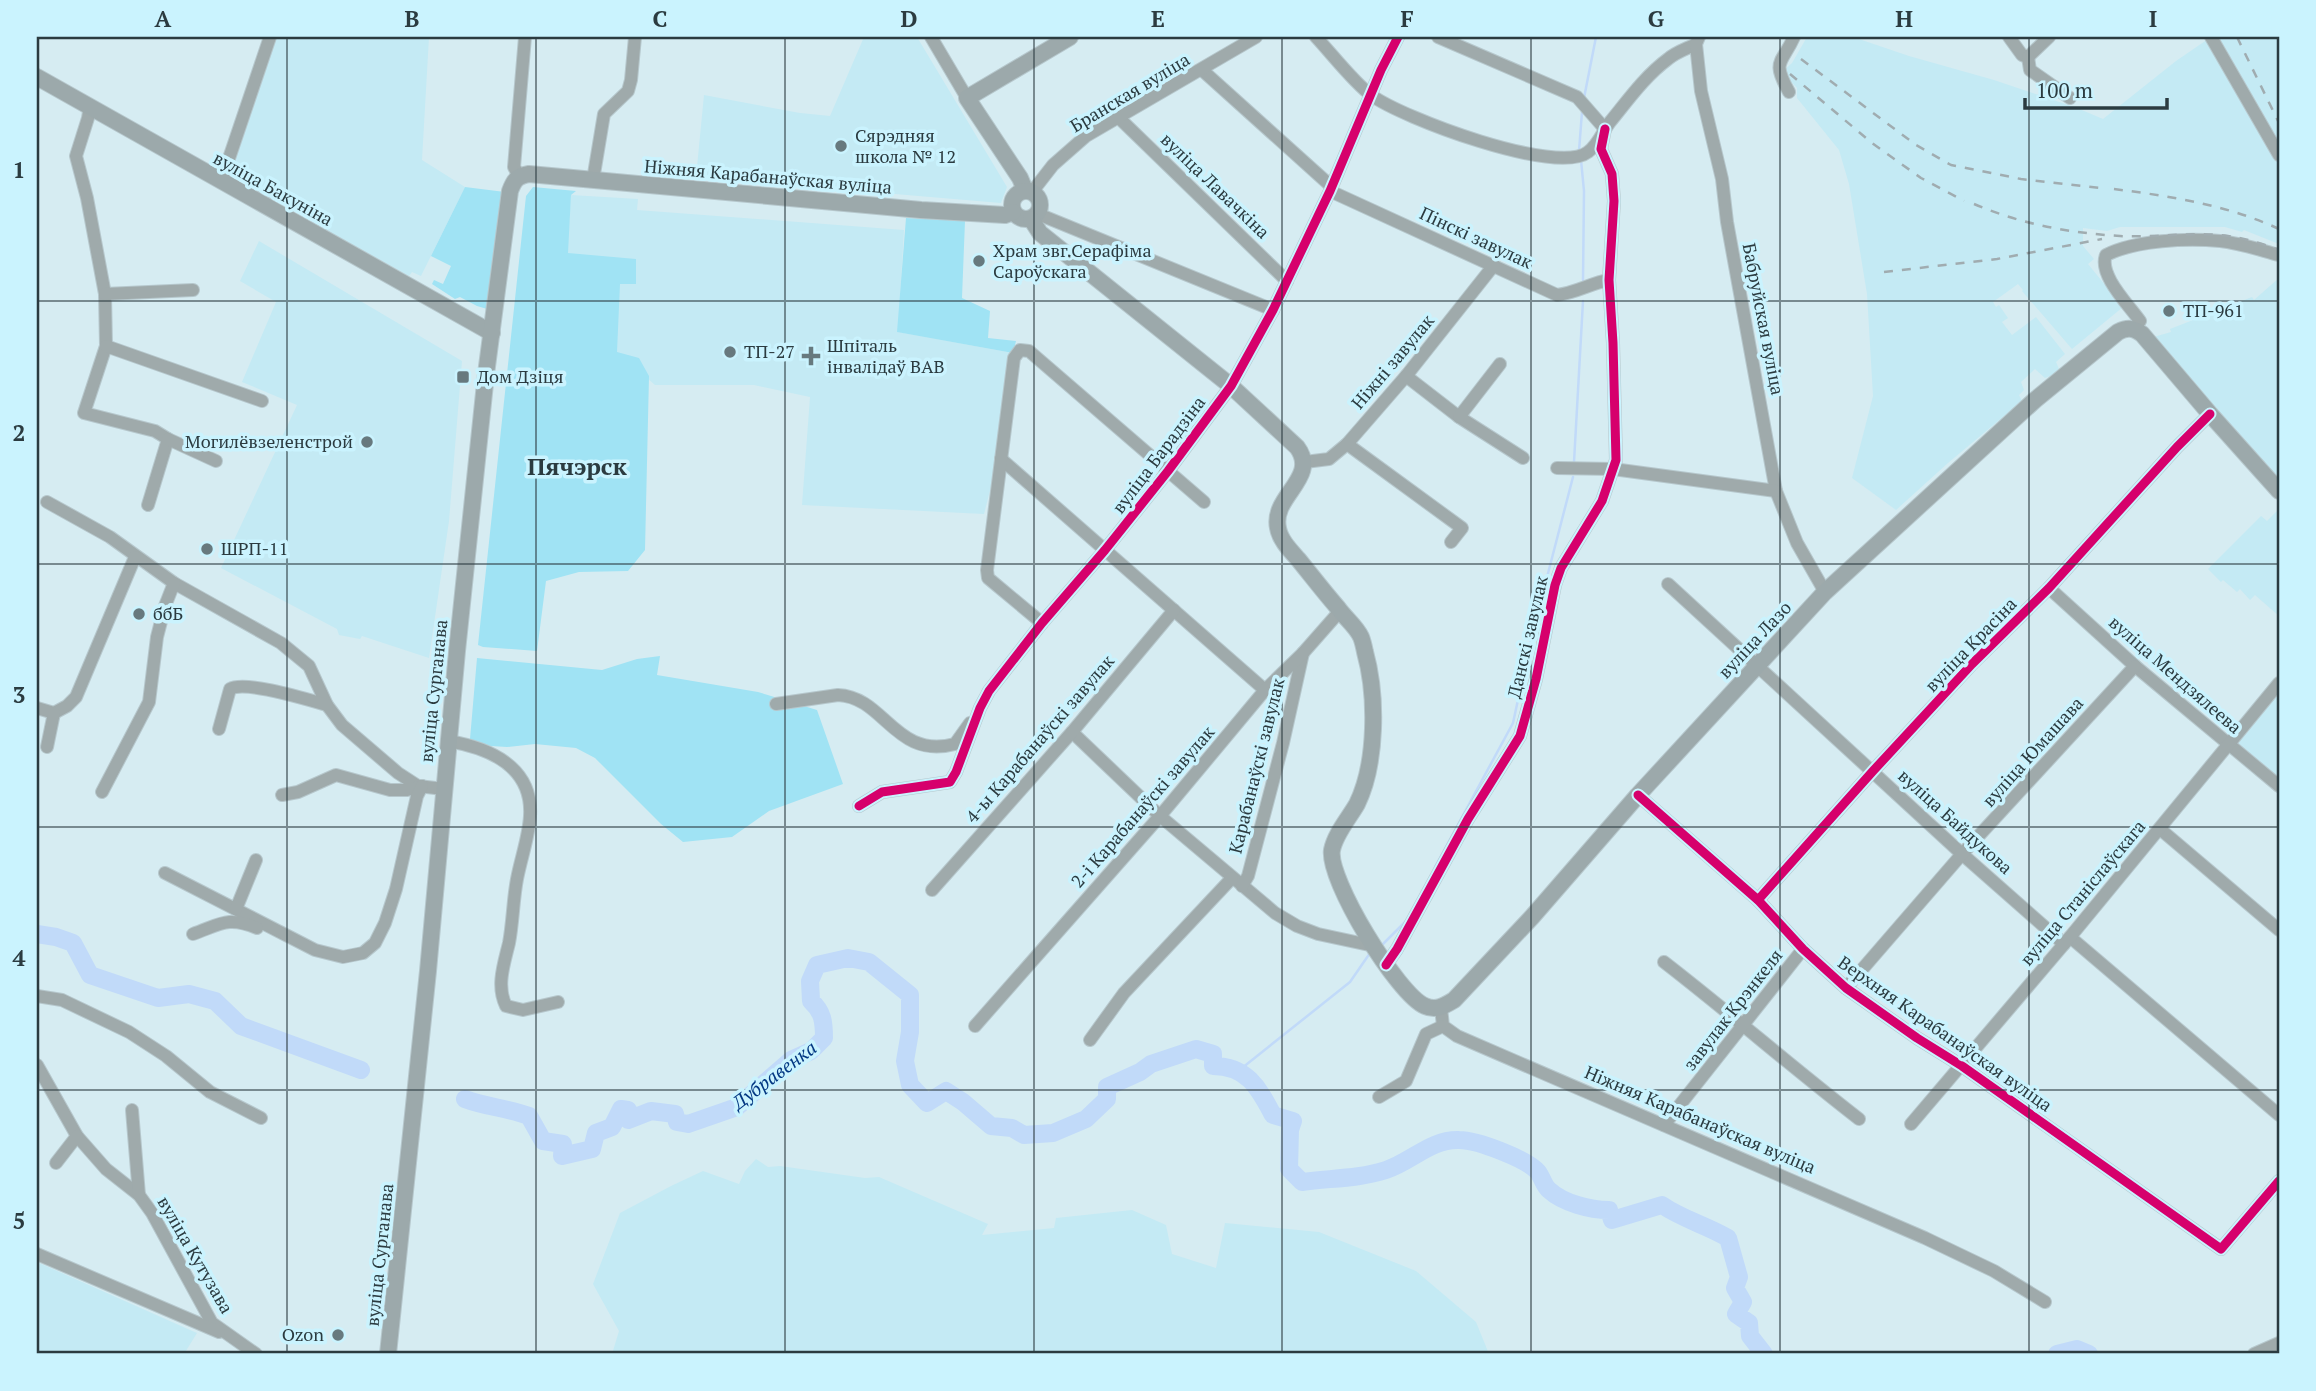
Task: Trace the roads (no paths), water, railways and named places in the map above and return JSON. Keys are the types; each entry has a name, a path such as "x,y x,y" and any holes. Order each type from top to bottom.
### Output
{"main road":[{"path":"1070,37 967,98 1028,191 1040,201 1034,216 1040,233 1231,386 1297,447 1305,462 1280,508 1278,527 1288,547 1361,636 1367,656 1373,715 1367,775 1357,802 1332,850 1333,866 1374,946 1406,992 1422,1005 1441,1008"},
{"name":"вуліца Бакуніна","path":"37,77 492,333"},
{"name":"Ніжняя Карабанаўская вуліца","path":"519,176 529,174 921,210 1005,215 1013,212"},
{"name":"вуліца Сурганава","path":"388,1354 428,971 448,741 492,333 510,191 519,176"},
{"path":"1028,191 1018,193 1013,198 1013,212 1024,219 1034,216"},
{"path":"2130,329 2142,334 2279,491"},
{"name":"вуліца Лазо","path":"1441,1008 1454,1000 1532,917 1638,795 1825,592 2035,400 2118,332 2130,329"}],"street":[{"path":"221,182 270,37"},
{"name":"вуліца Сурганава","path":"519,176 514,167 525,37"},
{"path":"593,180 604,114 628,91 635,37"},
{"path":"931,37 967,98"},
{"name":"Бранская вуліца","path":"1028,191 1053,164 1086,136 1256,37"},
{"name":"Бабруйская вуліца","path":"1316,37 1370,95 1414,118 1466,138 1573,159 1587,153 1595,145 1634,92 1652,73 1667,59 1698,40 1701,91 1722,179 1727,222 1776,491 1797,543 1825,592"},
{"name":"вуліца Барадзіна","path":"859,806 882,792 950,782 989,691 1042,623 1105,551 1231,386 1287,281 1398,37"},
{"path":"1438,37 1577,97 1605,129"},
{"path":"1789,92 1780,77 1778,66 1794,37"},
{"path":"2009,37 2022,55 2033,53 2049,37"},
{"path":"2211,37 2279,155"},
{"path":"2033,53 2030,70 2070,98"},
{"name":"Пінскі завулак","path":"1202,70 1331,189 1558,295 1573,293 1593,283 1609,280"},
{"path":"90,106 75,156 87,198 105,294 106,346 84,413 155,431 216,461"},
{"name":"вуліца Лавачкіна","path":"1118,117 1287,281"},
{"name":"Данскі завулак","path":"1386,965 1468,819 1520,736 1536,679 1555,584 1561,568 1602,500 1616,460 1609,280 1614,201 1612,174 1601,149 1605,129"},
{"path":"1034,216 1273,310"},
{"path":"2130,329 2140,321 2106,274 2103,261 2106,255 2115,250 2143,244 2220,241 2279,255"},
{"name":"Ніжні завулак","path":"1305,462 1329,458 1347,444 1406,376 1494,265"},
{"path":"105,294 193,290"},
{"path":"106,346 262,401"},
{"path":"1042,623 988,578 986,570 1014,358 1020,350 1029,351 1204,502"},
{"path":"1459,416 1500,364"},
{"path":"1406,376 1459,416 1523,458"},
{"name":"вуліца Красіна","path":"1759,900 1972,664 2049,588 2210,414"},
{"path":"148,505 168,439"},
{"path":"1347,444 1462,528 1451,542"},
{"path":"1001,459 1265,690"},
{"path":"1557,468 1613,468 1776,491"},
{"path":"47,502 110,537 174,583 281,643 309,666 327,705 342,725 398,773 418,786 444,789"},
{"path":"37,708 54,713 76,697 135,557"},
{"path":"102,792 149,702 157,637 164,606 174,583"},
{"name":"вуліца Байдукова","path":"1668,584 1962,854 2279,1115"},
{"name":"вуліца Мендзялеева","path":"2049,588 2135,666 2279,786"},
{"name":"4-ы Карабанаўскі завулак","path":"932,890 1072,732 1174,610"},
{"name":"2-і Карабанаўскі завулак","path":"975,1026 1160,816 1265,690 1340,611"},
{"name":"Карабанаўскі завулак","path":"1237,882 1248,876 1283,743 1303,653"},
{"name":"вуліца Юмашава","path":"1846,988 1962,854 2135,666"},
{"name":"вуліца Станіслаўскага","path":"1911,1124 2160,829 2279,683"},
{"path":"219,729 230,688 236,685 327,705"},
{"path":"776,704 849,695 872,710 894,730 915,742 932,747 955,744 980,708"},
{"path":"47,747 54,713"},
{"path":"1072,732 1160,816 1275,913 1297,926 1349,942 1374,946"},
{"path":"448,741 466,744 505,761 519,774 527,788 530,816 516,882 501,991 506,1006 523,1010 558,1002"},
{"path":"282,795 298,792 335,775 390,790 407,790 422,786"},
{"name":"вуліца Сурганава","path":"165,873 322,953 343,957 363,953 375,943 385,923 396,888 417,796 422,786"},
{"name":"Верхняя Карабанаўская вуліца","path":"1638,795 1759,900 1803,949 1846,988 1962,1066 2221,1249 2279,1181"},
{"path":"2160,829 2279,930"},
{"path":"236,909 256,860"},
{"path":"1090,1040 1124,993 1237,882"},
{"path":"194,934 231,920 240,921 275,936 287,936"},
{"name":"завулак Крэнкеля","path":"1664,1125 1803,949"},
{"path":"1664,962 1859,1119"},
{"path":"37,996 62,999 129,1032 166,1056 210,1092 261,1118"},
{"path":"1379,1097 1406,1081 1426,1034 1443,1026 1441,1008"},
{"name":"Ніжняя Карабанаўская вуліца","path":"1443,1026 1457,1036 1925,1238 1994,1271 2045,1302"},
{"name":"вуліца Кутузава","path":"37,1065 77,1136 106,1169 139,1195 152,1213 212,1324 256,1354"},
{"path":"132,1110 139,1195"},
{"path":"56,1163 77,1136"},
{"path":"37,1254 226,1335"},
{"path":"2254,1354 2279,1343"}],"waterway":[{"path":"1584,98 1596,37"},
{"path":"1579,151 1582,112"},
{"path":"1581,160 1584,191 1583,280"},
{"path":"1574,462 1583,301"},
{"path":"1435,867 1513,723 1532,635 1573,477"},
{"path":"1382,945 1407,920"},
{"name":"Дубравенка","path":"37,934 73,943 90,975 158,998 189,994 215,1001 241,1026 361,1070"},
{"path":"1237,1072 1350,982 1370,953"},
{"name":"Дубравенка","path":"465,1099 529,1116 543,1141 563,1144 562,1156 592,1149 596,1133 612,1127 621,1109 628,1110 628,1120 651,1111 675,1114 677,1122 688,1124 737,1107 791,1060 811,1051 824,1038 822,1018 811,1001 810,981 817,965 848,958 869,962 910,995 910,1032 905,1061 910,1085 927,1103 946,1091 991,1126 1012,1128 1024,1135 1053,1133 1086,1119 1107,1099 1107,1087 1151,1064 1196,1049 1213,1054 1213,1066 1225,1067 1244,1075 1263,1096 1273,1115 1293,1121 1290,1130 1289,1169 1302,1182 1376,1173 1439,1143 1459,1140 1501,1151 1524,1162 1538,1172 1547,1188 1555,1195 1577,1205 1609,1210 1612,1220 1662,1205 1720,1233 1728,1238 1739,1277 1735,1288 1743,1302 1736,1314 1749,1323 1750,1336 1764,1354"},
{"name":"Дубравенка","path":"2057,1354 2077,1349 2089,1354"}],"railway":[{"path":"2237,37 2279,123"},
{"path":"1801,59 1916,145 1951,165 2021,179 2101,188"},
{"path":"1790,74 1872,143 1921,178 1964,201"},
{"path":"2114,189 2177,198 2219,208 2279,229"},
{"path":"1974,204 2027,222 2082,233 2120,236 2214,235 2234,237 2279,250"},
{"path":"1884,272 1997,259 2102,239"}],"place":[{"name":"Сярэдняя школа № 12","path":"841,146"},
{"name":"Храм звг.Серафіма Сароўскага","path":"979,261"},
{"name":"ТП-961","path":"2169,311"},
{"name":"ТП-27","path":"730,352"},
{"name":"Шпіталь інвалідаў ВАВ","path":"811,356"},
{"name":"Дом Дзіця","path":"463,377"},
{"name":"Могилёвзеленстрой","path":"367,442"},
{"name":"ШРП-11","path":"207,549"},
{"name":"ббБ","path":"139,614"},
{"name":"Ozon","path":"338,1335"}],"district":[{"name":"Пячэрск","path":"577,467"}]}
